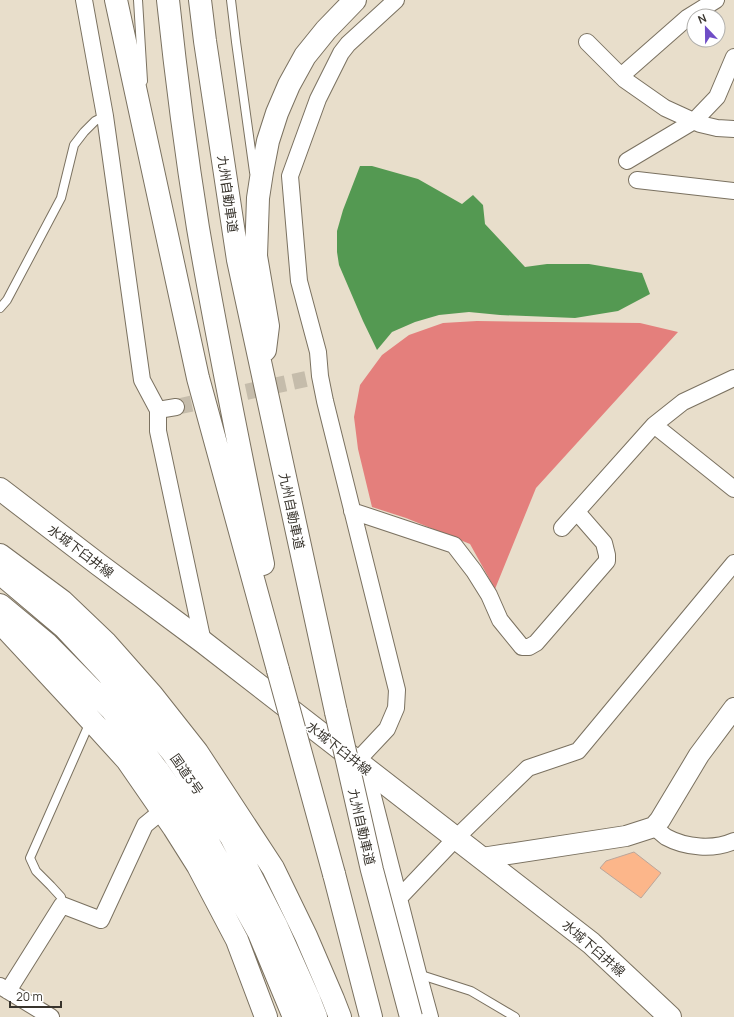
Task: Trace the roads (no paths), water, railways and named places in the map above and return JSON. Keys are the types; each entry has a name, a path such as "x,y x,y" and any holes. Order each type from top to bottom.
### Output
{"main road":[{"path":"116,0 198,378 283,670 371,1017"},
{"path":"168,0 198,227 240,453 283,670"},
{"name":"九州自動車道","path":"200,0 238,260 336,712 372,870 411,1017"},
{"path":"262,371 268,326 256,256 258,198 268,141 277,113 289,85 305,56 326,30 355,0"},
{"name":"水城下臼井線","path":"0,489 203,642 361,766 592,943 670,1017"},
{"path":"0,555 62,601 106,643 152,695 197,752 273,868 306,936 340,1017"},
{"name":"国道3号","path":"0,573 64,626 108,673 172,752 231,837 276,925 312,1008"},
{"name":"国道3号","path":"0,605 47,644 112,710 164,778 207,840 259,933 294,1015"},
{"path":"0,622 127,760 162,811 198,866 238,940 266,1017"}],"street":[{"path":"84,0 105,116 142,380 158,410 158,431 203,642"},
{"path":"396,0 348,44 341,53 318,99 290,176 299,281 318,352 313,378 325,401 397,690 396,708 386,729 361,766 399,898 430,1017"},
{"path":"621,76 687,18 716,0"},
{"path":"587,42 625,80 665,108 700,124 734,130"},
{"path":"627,161 694,121 717,98 734,57"},
{"path":"637,180 734,191"},
{"path":"562,528 654,426 683,402 734,378"},
{"path":"158,410 176,407"},
{"path":"654,426 734,489"},
{"path":"352,512 454,545 489,594 500,620 522,647 529,647 536,643 607,561 604,543 576,512"},
{"path":"399,898 456,838 528,768 578,751 734,563"},
{"path":"482,858 626,836 654,827 660,820 699,754 734,708"},
{"path":"51,1017 4,988 62,905 101,920 145,825 162,811"},
{"path":"654,827 666,837 686,845 710,846 726,844 734,841"}],"lane":[{"path":"138,0 147,146"},
{"path":"232,0 236,42 258,198"},
{"path":"0,308 7,300 61,198 74,145 95,121 105,116"},
{"path":"62,905 61,897 36,872 30,858 91,720"},
{"path":"418,974 471,991 515,1017"}],"tunnel":[{"path":"176,407 306,379"}]}
